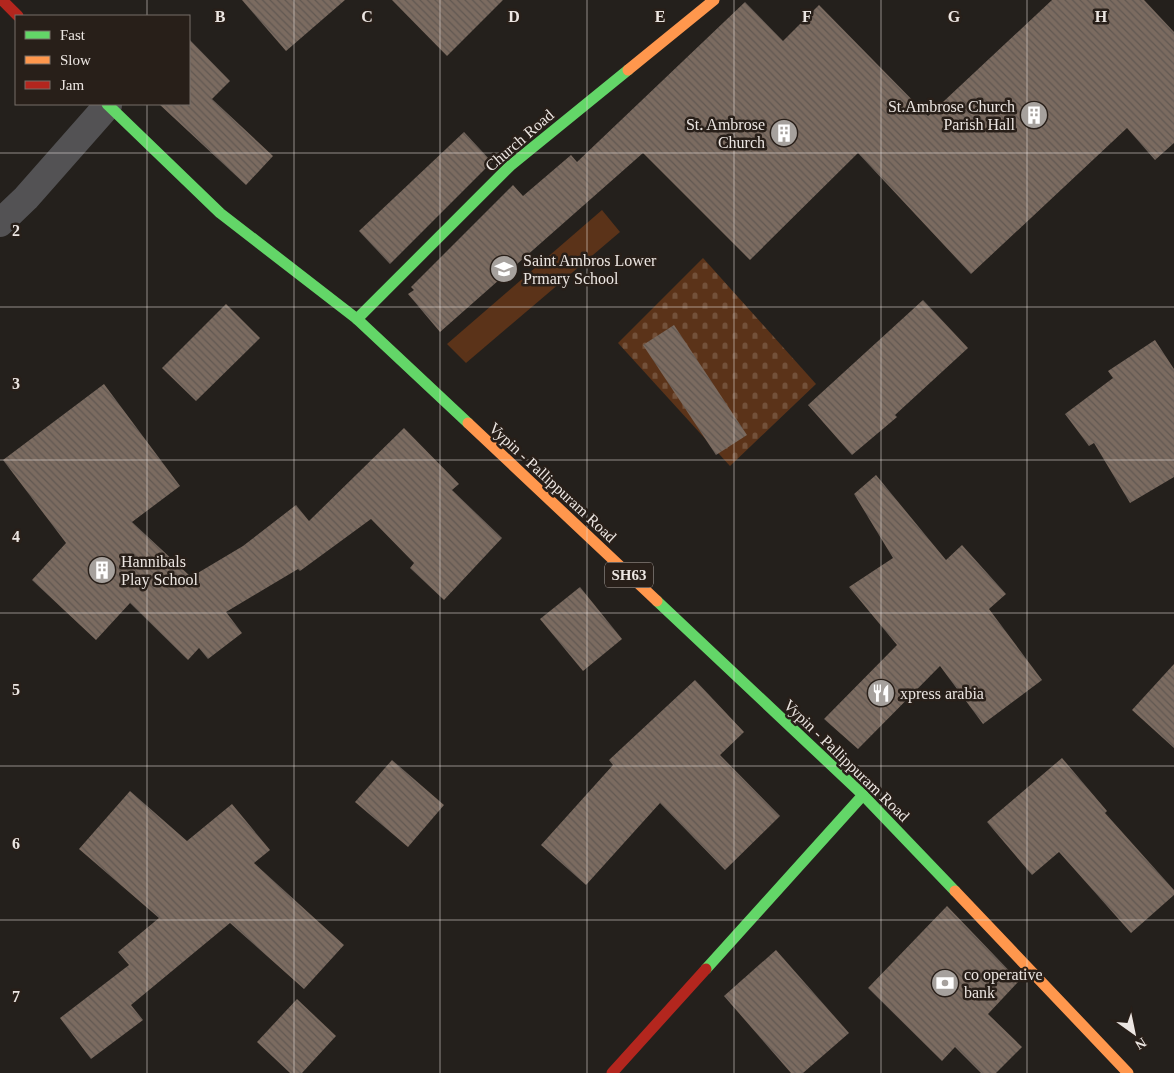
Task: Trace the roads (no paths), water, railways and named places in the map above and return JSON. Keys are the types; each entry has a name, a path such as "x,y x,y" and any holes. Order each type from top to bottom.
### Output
{"main road":[{"path":"2,0 17,15"},
{"name":"Church Road","path":"357,319 510,166 714,0"},
{"name":"Vypin - Pallippuram Road","path":"109,105 220,213 357,319 863,795 1128,1073"},
{"path":"612,1073 863,795"}],"street":[{"path":"0,223 26,198 107,105"}],"place":[{"name":"St.Ambrose Church Parish Hall","path":"1034,115"},
{"name":"St. Ambrose Church","path":"784,133"},
{"name":"Saint Ambros Lower Prmary School","path":"504,269"},
{"name":"Hannibals Play School","path":"102,570"},
{"name":"xpress arabia","path":"881,693"},
{"name":"co operative bank","path":"945,983"}]}
